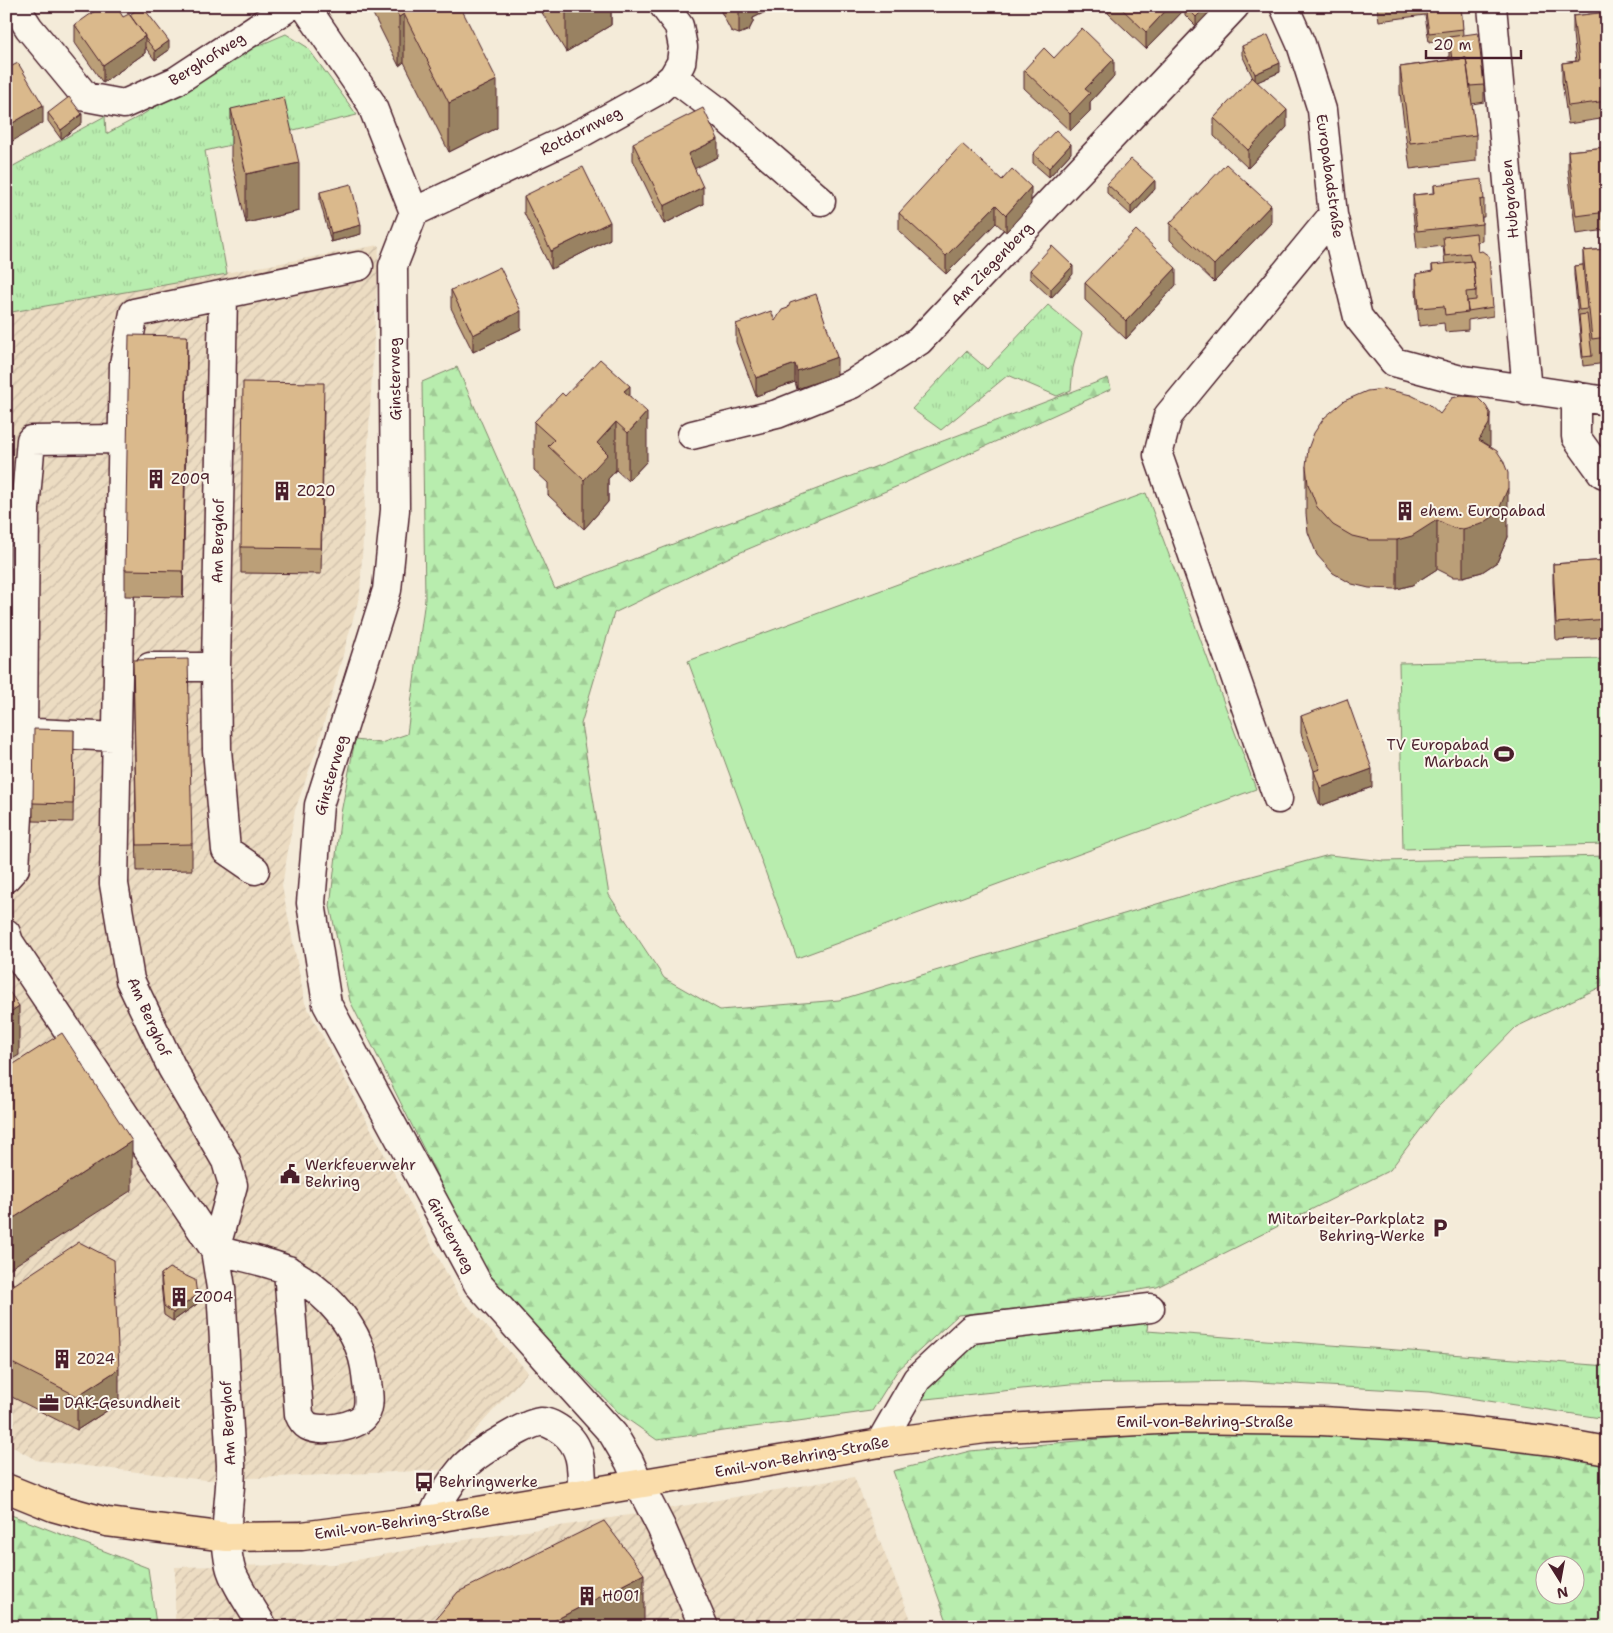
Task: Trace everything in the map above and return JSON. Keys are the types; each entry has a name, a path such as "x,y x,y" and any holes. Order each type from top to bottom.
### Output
{"main road":[{"name":"Emil-von-Behring-Straße","path":"6,1488 53,1507 107,1522 226,1537 302,1536 431,1519 880,1444 985,1429 1178,1419 1321,1421 1442,1428 1552,1441 1607,1451"}],"street":[{"name":"Berghofweg","path":"15,6 29,28 86,97 124,104 176,81 290,6"},
{"path":"305,6 371,103 414,212"},
{"name":"Rotdornweg","path":"414,212 584,131 657,91 673,77 681,63 683,47 679,26 664,6"},
{"name":"Am Ziegenberg","path":"692,435 777,414 844,387 919,341 1235,6"},
{"name":"Europabadstraße","path":"1284,6 1302,44 1322,110 1332,215 1358,317 1394,362 1457,379 1527,391 1607,401"},
{"name":"Hubgraben","path":"1492,6 1527,391"},
{"path":"673,77 714,108 821,201"},
{"name":"Ginsterweg","path":"414,212 393,266 395,510 387,590 319,805 311,903 327,1004 478,1284 613,1434 630,1461 704,1627"},
{"path":"1278,799 1158,455 1168,416 1332,215"},
{"name":"Am Berghof","path":"263,1627 230,1567 226,1537 231,1492 231,1465 221,1288 215,1250 233,1185 226,1160 172,1068 130,980 114,884 124,364 134,313 358,266"},
{"name":"Am Berghof","path":"223,295 216,667 217,750 226,850 255,870"},
{"path":"1576,396 1576,437 1602,473 1607,475"},
{"path":"6,878 15,868 23,732 16,504 31,440 122,439"},
{"path":"118,667 216,667"},
{"path":"23,732 117,737"},
{"name":"Am Berghof","path":"7,940 215,1250"},
{"path":"52,1055 75,1040"},
{"path":"215,1250 288,1270 332,1302 357,1340 364,1358 369,1406 358,1423 351,1426 316,1429 302,1422 299,1414 288,1270"},
{"path":"880,1444 917,1379 971,1329 1150,1308"},
{"path":"431,1519 443,1495 461,1470 483,1452 509,1435 540,1422 555,1426 568,1436 577,1447 581,1466 582,1493"}],"shaded area":[{"path":"379,245 360,594 317,748 295,810 282,886 305,1003 458,1295 528,1372 440,1470 205,1480 36,1460 6,1443 6,313"},
{"path":"854,1477 914,1627 175,1627 175,1567 335,1564 445,1543 587,1522"}],"green space":[{"path":"286,34 307,47 357,115 205,151 227,274 6,313 6,170 105,116 106,134 142,115 241,53"},
{"path":"1048,305 1082,333 1073,368 1071,390 1057,396 1008,375 941,430 912,409 966,351 987,369"},
{"path":"457,367 555,589 1108,378 1111,389 898,486 734,555 614,613 581,724 609,895 664,978 720,1010 839,1000 1223,884 1329,855 1384,861 1607,856 1607,984 1516,1027 1436,1109 1390,1170 1157,1287 1032,1307 958,1315 897,1371 872,1411 657,1440 620,1414 489,1280 350,1001 330,906 341,813 355,740 381,743 407,734 425,599 422,382"},
{"path":"1146,493 1256,789 797,958 688,661"},
{"name":"TV Europabad Marbach","path":"1607,659 1607,844 1403,849 1399,663"},
{"path":"1148,1320 1147,1331 1607,1366 1607,1419 1429,1392 1243,1381 1070,1384 916,1400 930,1380 976,1338"},
{"path":"1322,1429 1434,1438 1607,1463 1607,1627 949,1627 893,1471 970,1451 1164,1433"},
{"path":"6,1513 148,1568 156,1624 154,1627 6,1627"}],"building":[{"path":"102,6 116,6 123,17 129,14 145,36 103,65 75,25"},
{"path":"142,6 169,41 155,51 130,15"},
{"path":"393,6 460,6 497,80 449,103 404,14 399,17"},
{"path":"1119,6 1170,6 1146,32"},
{"path":"1185,6 1207,6 1196,17"},
{"path":"1425,6 1461,6 1463,29 1429,33"},
{"path":"1607,12 1607,101 1568,106 1562,63 1579,61 1573,16"},
{"path":"1082,28 1114,59 1085,89 1090,93 1070,114 1024,70 1044,48 1054,58"},
{"path":"1478,33 1484,85 1470,86 1466,58 1452,60 1449,37"},
{"path":"1268,35 1280,63 1255,74 1242,46"},
{"path":"1466,58 1476,135 1410,143 1400,67"},
{"path":"18,63 43,105 6,127 6,65 8,68"},
{"path":"1252,77 1287,110 1248,150 1214,118"},
{"path":"69,97 82,114 61,130 48,113"},
{"path":"284,97 299,163 246,174 231,109"},
{"path":"703,108 718,139 688,154 703,187 664,206 633,143"},
{"path":"1056,130 1071,144 1049,168 1033,154"},
{"path":"962,144 1002,180 1012,169 1031,187 1006,215 996,205 946,256 899,213"},
{"path":"1607,147 1607,212 1576,216 1568,151"},
{"path":"1131,159 1155,180 1131,206 1107,184"},
{"path":"1226,164 1271,205 1214,265 1170,223"},
{"path":"583,167 610,222 551,251 524,196"},
{"path":"1482,179 1484,199 1480,200 1482,224 1417,231 1413,195 1435,193 1434,185"},
{"path":"351,184 361,225 331,233 320,192"},
{"path":"1136,230 1176,268 1126,321 1085,283"},
{"path":"1476,233 1478,252 1482,251 1489,256 1493,307 1468,311 1467,301 1476,300 1473,261 1471,261 1469,253 1445,256 1443,237"},
{"path":"1052,246 1073,266 1051,289 1030,270"},
{"path":"1607,249 1607,337 1592,339 1583,251"},
{"path":"1473,261 1476,291 1466,292 1468,312 1445,315 1444,306 1419,308 1416,274 1433,271 1432,265"},
{"path":"1583,265 1587,309 1579,310 1574,266"},
{"path":"500,267 521,311 473,335 451,290"},
{"path":"816,294 837,357 797,371 795,364 756,378 736,324 771,311 775,321 782,310 788,308 790,303"},
{"path":"1587,314 1592,356 1583,357 1579,315"},
{"name":"Z009","path":"129,335 187,336 183,571 125,570"},
{"path":"600,359 630,386 624,391 647,412 628,433 616,422 597,443 608,454 584,480 548,446 554,440 534,422 562,393 565,396"},
{"name":"Z020","path":"243,382 324,383 321,548 241,547"},
{"path":"1385,389 1411,395 1429,404 1440,414 1452,398 1461,396 1477,397 1486,406 1490,413 1489,424 1479,440 1497,451 1508,473 1508,488 1497,514 1482,524 1463,529 1453,528 1437,520 1412,536 1397,540 1369,540 1352,536 1333,525 1317,507 1308,484 1306,466 1308,449 1314,433 1324,418 1344,401 1367,391"},
{"path":"1607,560 1607,619 1556,623 1553,564"},
{"path":"188,659 192,844 137,845 133,660"},
{"path":"1347,699 1372,769 1320,788 1314,771 1320,769 1301,716"},
{"path":"34,729 74,730 73,804 33,803"},
{"path":"6,987 19,1006 6,1015"},
{"path":"62,1033 132,1141 6,1223 6,1069"},
{"name":"Z024","path":"79,1242 114,1260 119,1369 77,1396 6,1360 6,1290"},
{"name":"Z004","path":"169,1268 195,1280 197,1295 173,1313 164,1306 161,1274"},
{"path":"6,1273 14,1285 6,1290"},
{"path":"604,1521 644,1574 542,1627 429,1627 458,1592"}],"place":[{"name":"Z009","path":"156,479"},
{"name":"Z020","path":"282,491"},
{"name":"ehem. Europabad","path":"1405,511"},
{"name":"TV Europabad Marbach","path":"1504,754"},
{"name":"Werkfeuerwehr Behring","path":"290,1174"},
{"name":"Mitarbeiter-Parkplatz Behring-Werke","path":"1440,1228"},
{"name":"Z004","path":"179,1297"},
{"name":"Z024","path":"62,1359"},
{"name":"DAK-Gesundheit","path":"49,1403"},
{"name":"Behringwerke","path":"424,1482"},
{"name":"H001","path":"587,1596"}]}
